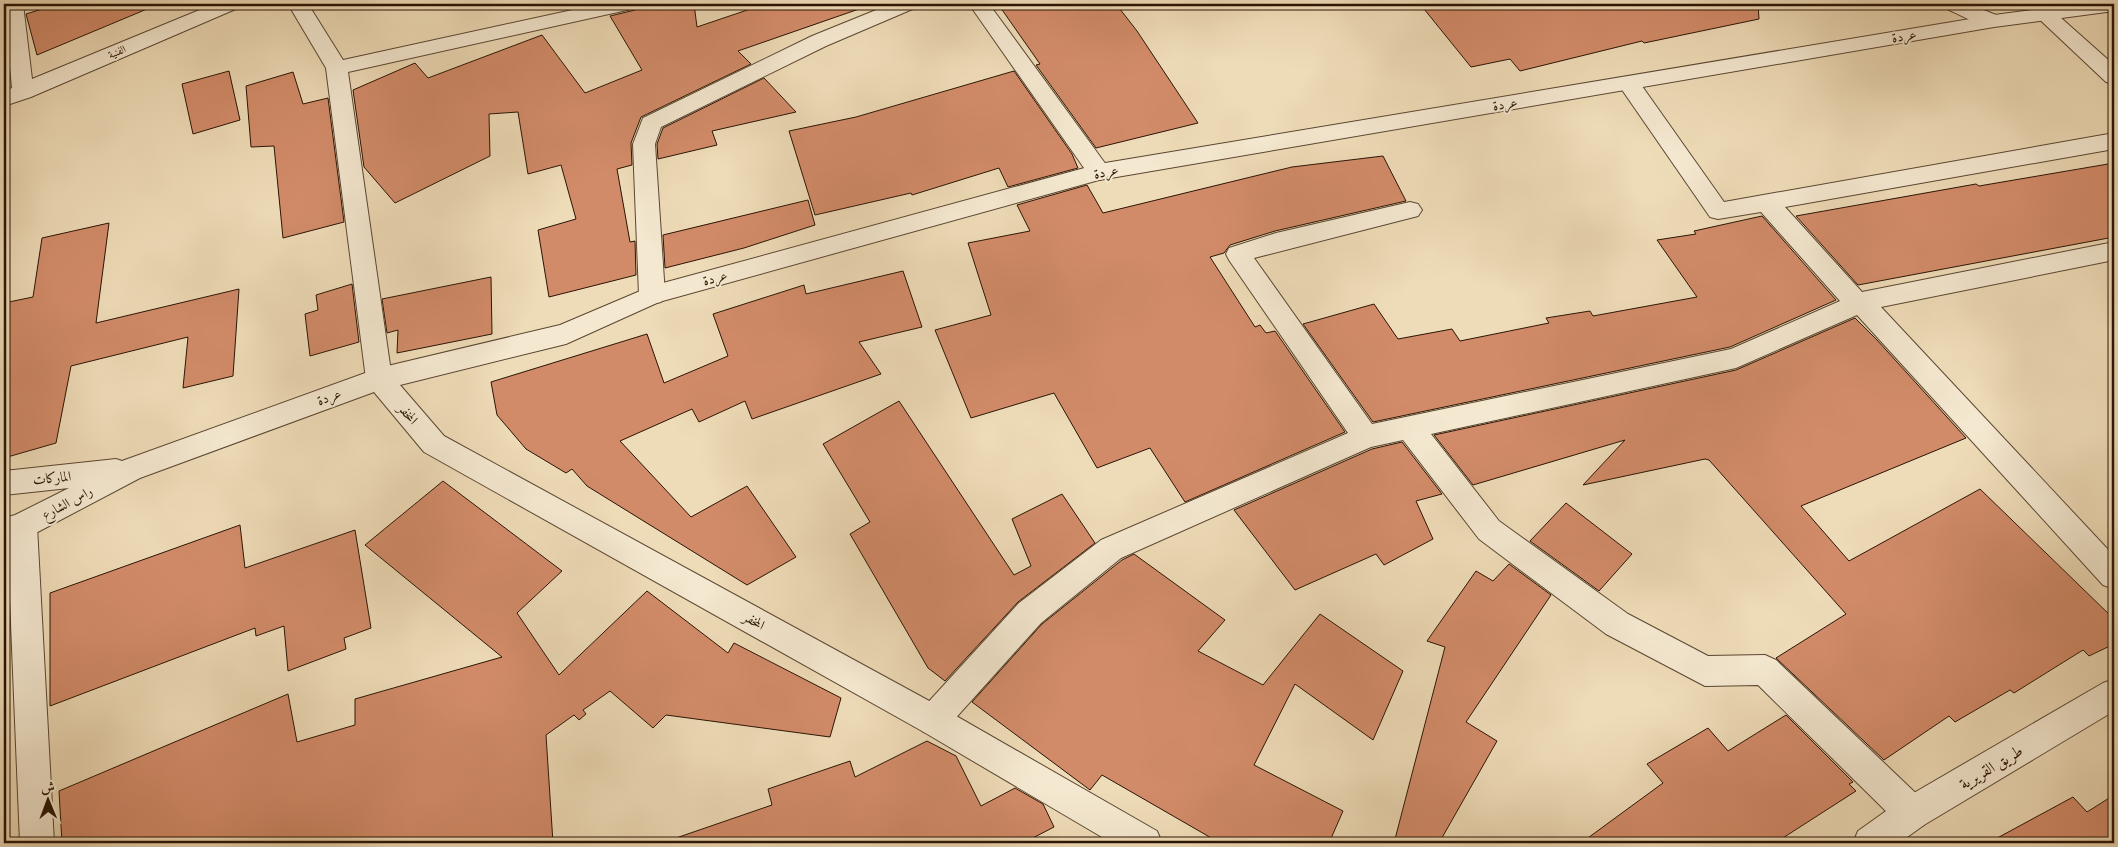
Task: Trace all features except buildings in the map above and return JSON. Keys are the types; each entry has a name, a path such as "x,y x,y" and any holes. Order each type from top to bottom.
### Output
{"street":[{"path":"13,4 14,96"},
{"name":"الفنية","path":"14,96 231,4"},
{"path":"298,4 337,68 379,379"},
{"path":"337,68 627,4"},
{"path":"652,295 644,144 651,123 818,41 908,4"},
{"path":"979,4 1099,172"},
{"path":"1952,4 1994,21"},
{"name":"عردة","path":"130,470 379,379 566,334 652,295 1099,172 1994,21 2114,5"},
{"path":"2044,14 2114,77"},
{"path":"1629,84 1718,211 2114,141"},
{"path":"1766,202 2114,576"},
{"path":"1366,437 1238,254 1276,242 1410,210"},
{"path":"933,720 1030,613 1110,549 1366,437 1736,358 1859,302 2114,251"},
{"name":"المخفر","path":"379,379 434,444 933,720 1145,843"},
{"path":"1409,427 1489,530 1618,624 1706,671 1765,670 1912,813"},
{"name":"الماركات","path":"4,483 130,470"},
{"name":"راس الشارع","path":"13,529 130,470"},
{"path":"13,529 37,843"},
{"name":"طريق القريرية","path":"1870,843 1912,813 2114,694"}]}
